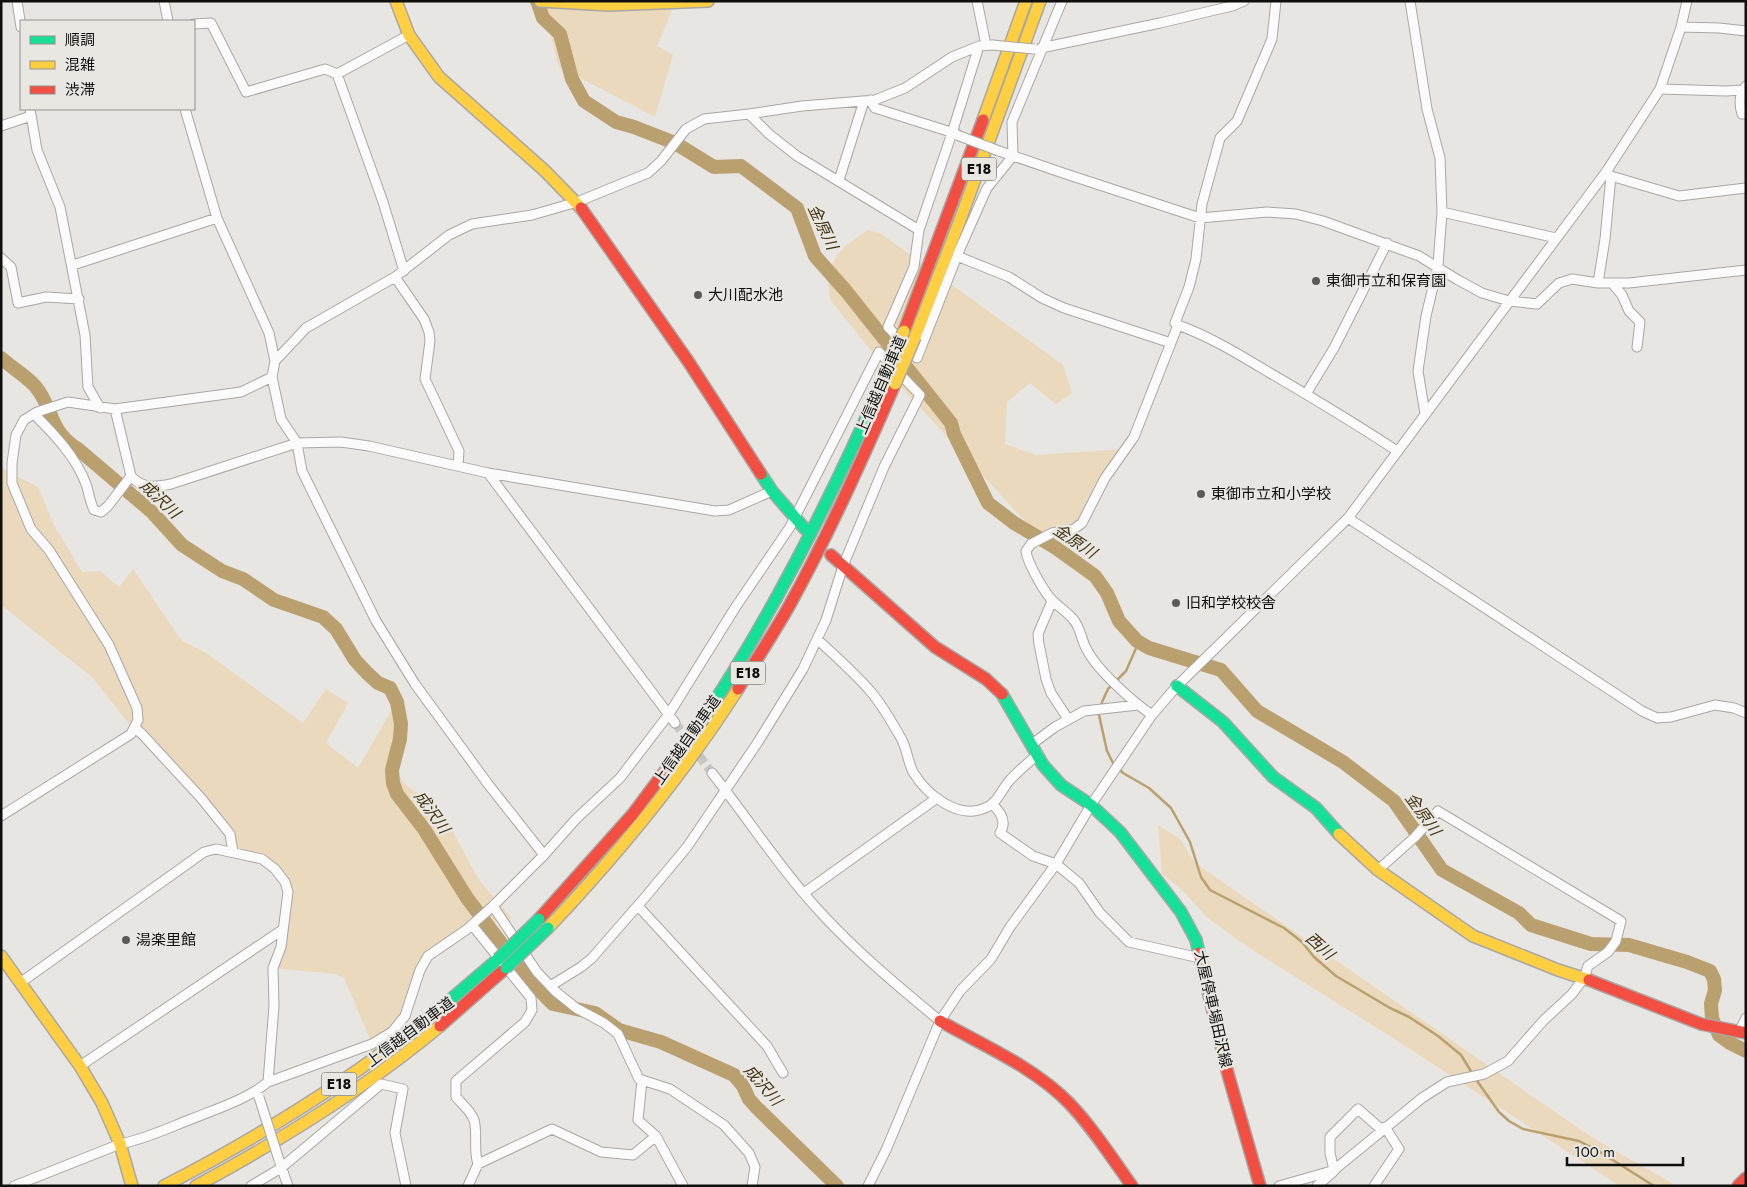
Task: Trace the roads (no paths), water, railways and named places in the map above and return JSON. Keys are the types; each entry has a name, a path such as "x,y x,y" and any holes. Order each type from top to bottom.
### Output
{"main road":[{"path":"396,1 409,35 439,77 546,171 576,202 688,361 772,491 805,530"},
{"path":"540,1 609,5 708,1"},
{"name":"上信越自動車道","path":"164,1186 232,1150 331,1090 460,994 576,881 645,800 716,701 761,627 799,559 845,466 904,331 1026,1"},
{"name":"上信越自動車道","path":"196,1186 245,1159 338,1101 427,1037 506,968 548,928 584,890 649,815 691,759 726,708 778,624 812,562 857,471 915,336 960,220 1040,1"},
{"name":"大屋停車場田沢線","path":"831,555 936,647 986,679 1002,694 1043,765 1061,784 1091,805 1120,832 1181,912 1196,940 1228,1074 1260,1186"},
{"path":"1177,686 1223,722 1273,778 1316,808 1344,839 1378,870 1472,936 1679,1016 1715,1027 1742,1032"},
{"path":"1,956 80,1066 102,1103 120,1144 132,1186"},
{"path":"940,1021 1021,1066 1058,1092 1076,1110 1132,1186"},
{"path":"1738,1186 1746,1178"}],"street":[{"path":"17,1 20,20"},
{"path":"164,1 168,20"},
{"path":"977,1 986,45 919,230 914,267 888,327 917,358 987,188 1013,156 1012,122 1062,1"},
{"path":"544,855 488,784 415,684 376,620 302,471 297,443 282,419 272,378 276,361 306,328 395,277 449,235 472,224 532,215 576,202 648,173 661,161 686,129 704,119 802,106 867,101 905,88 952,57 986,45 1034,49 1232,6 1244,1"},
{"path":"1276,1 1272,39 1237,121 1220,138 1200,218 1196,259 1189,287 1175,323 1235,352 1331,408 1397,452"},
{"path":"1410,1 1427,109 1440,158 1442,212 1438,266 1426,316 1418,371 1425,414"},
{"path":"868,1186 886,1150 940,1021 960,992 991,959 1010,927 1056,864 1091,805 1152,714 1177,686 1348,518 1556,238 1609,174 1660,89 1681,27 1687,1"},
{"path":"195,24 211,23 246,92 325,69 337,74 383,202 404,271"},
{"path":"1681,27 1746,31"},
{"path":"337,74 409,35"},
{"path":"1660,89 1726,92 1744,88 1739,105 1742,114 1746,114"},
{"path":"867,101 875,108 1200,218 1267,212 1296,214 1323,221 1419,256 1482,293 1509,301 1537,304 1559,282 1572,279 1629,284 1746,270"},
{"path":"839,180 867,101"},
{"path":"185,110 217,218 268,333 276,361"},
{"path":"1,126 31,112 37,150 60,207 73,266 86,335 88,386 100,408"},
{"path":"749,114 769,134 798,156 919,230"},
{"path":"1609,174 1678,196 1746,188"},
{"path":"1598,282 1605,239 1609,174"},
{"path":"1442,212 1556,238"},
{"path":"73,266 217,218"},
{"path":"1306,394 1334,348 1387,243"},
{"path":"958,256 1009,277 1042,298 1064,308 1171,343"},
{"path":"1,258 11,267 18,303 46,297 79,299"},
{"path":"395,277 424,319 429,332 430,341 425,379 459,451 458,466"},
{"path":"1612,283 1622,295 1629,311 1640,322 1637,346"},
{"path":"1152,714 1138,705 1097,663 1087,650 1081,632 1074,620 1062,607 1052,601 1032,566 1026,551 1031,544 1052,533 1074,529 1082,523 1105,478 1134,436 1178,325"},
{"path":"14,1186 120,1144 137,1140 258,1094 268,1082 372,1044 392,1032 405,1016 420,970 428,956 448,944 472,925 544,855 576,819 620,778 669,714 735,608 795,519 879,352 920,395 884,467 843,566 826,620 803,668 758,742 687,847 592,958 582,967 552,985"},
{"path":"1,816 130,734 138,720 137,708 109,646 49,550 31,529 12,483 12,463 16,435 24,420 34,414 68,402 115,410 241,392 272,378"},
{"path":"115,410 131,476 137,483 154,487 171,484 297,443 341,442 369,446 488,473 715,511 729,510 772,491"},
{"path":"34,414 53,433 73,460 86,484 94,510 100,512 108,506 131,476"},
{"path":"488,473 675,723"},
{"path":"1348,518 1642,711 1657,718 1670,717 1715,705 1734,708 1746,713"},
{"path":"1052,601 1038,634 1039,644 1046,680 1051,693 1068,719"},
{"path":"817,639 871,692 903,742 908,760 923,786 942,803 968,811 978,811 998,800 1009,781 1035,749 1068,719 1084,711 1138,705"},
{"path":"135,728 200,798 230,834 233,852"},
{"path":"712,773 787,874 804,893 862,955 940,1021"},
{"path":"804,893 937,798"},
{"path":"992,804 1001,812 1004,827 1000,833 1033,856 1056,864 1079,883 1100,913 1129,942 1200,958"},
{"path":"1317,1186 1422,1098 1447,1082 1484,1074 1508,1061 1543,1021 1572,994 1584,978 1588,966 1608,952 1613,945 1621,921 1438,811 1415,837 1378,870"},
{"path":"20,983 204,852 216,849 262,859 285,882 288,892 288,904 282,930 281,947 273,968 274,1006 268,1082"},
{"path":"493,906 537,972 576,1008 604,1023 618,1034 639,1079 670,1089 724,1125 749,1153 755,1167 752,1186"},
{"path":"638,906 768,1046 783,1073"},
{"path":"472,925 531,998 532,1010 525,1022 456,1081 456,1097 474,1120 478,1164"},
{"path":"80,1066 282,930"},
{"path":"1742,1032 1746,1018"},
{"path":"642,1080 638,1120 656,1136 683,1186"},
{"path":"251,1186 381,1084 402,1089 395,1133 406,1186"},
{"path":"258,1094 288,1186"},
{"path":"1334,1170 1330,1153 1330,1137 1358,1109 1383,1129 1399,1149 1374,1186"},
{"path":"468,1186 478,1164 552,1129 601,1152 633,1155 656,1136"},
{"path":"1279,1186 1334,1170"}],"waterway":[{"name":"金原川","path":"537,1 543,18 560,34 572,79 584,101 616,122 675,143 714,167 741,166 797,208 815,256 846,291 951,423 954,434 988,503 1014,523 1056,548 1095,576 1107,593 1119,621 1137,641 1149,648 1221,670 1257,711 1343,762 1394,801 1442,870 1519,913 1531,925 1591,944 1629,945 1687,962 1710,971 1714,979 1715,990 1711,1004 1712,1018 1719,1035 1746,1051"},
{"name":"成沢川","path":"1,358 35,386 46,403 61,435 152,512 182,545 222,571 243,579 274,600 323,617 336,629 355,660 367,673 378,683 390,688 397,702 401,724 400,739 392,770 393,783 397,794 424,829 467,898 529,980 553,1004 595,1013 619,1030 661,1042 734,1075 756,1107 837,1186"},
{"name":"西川","path":"1137,641 1137,646 1126,671 1108,689 1102,702 1099,715 1107,751 1113,763 1123,773 1149,788 1171,808 1190,842 1201,877 1210,890 1284,928 1302,942 1314,957 1336,976 1409,1017 1438,1036 1461,1055 1472,1073"},
{"name":"西川","path":"1475,1078 1499,1112 1509,1121 1523,1129 1579,1141 1597,1150 1654,1186"}],"tunnel":[{"path":"675,723 712,773"}],"place":[{"name":"東御市立和保育園","path":"1316,281"},
{"name":"大川配水池","path":"698,295"},
{"name":"東御市立和小学校","path":"1201,494"},
{"name":"旧和学校校舎","path":"1176,603"},
{"name":"湯楽里館","path":"126,940"}]}
